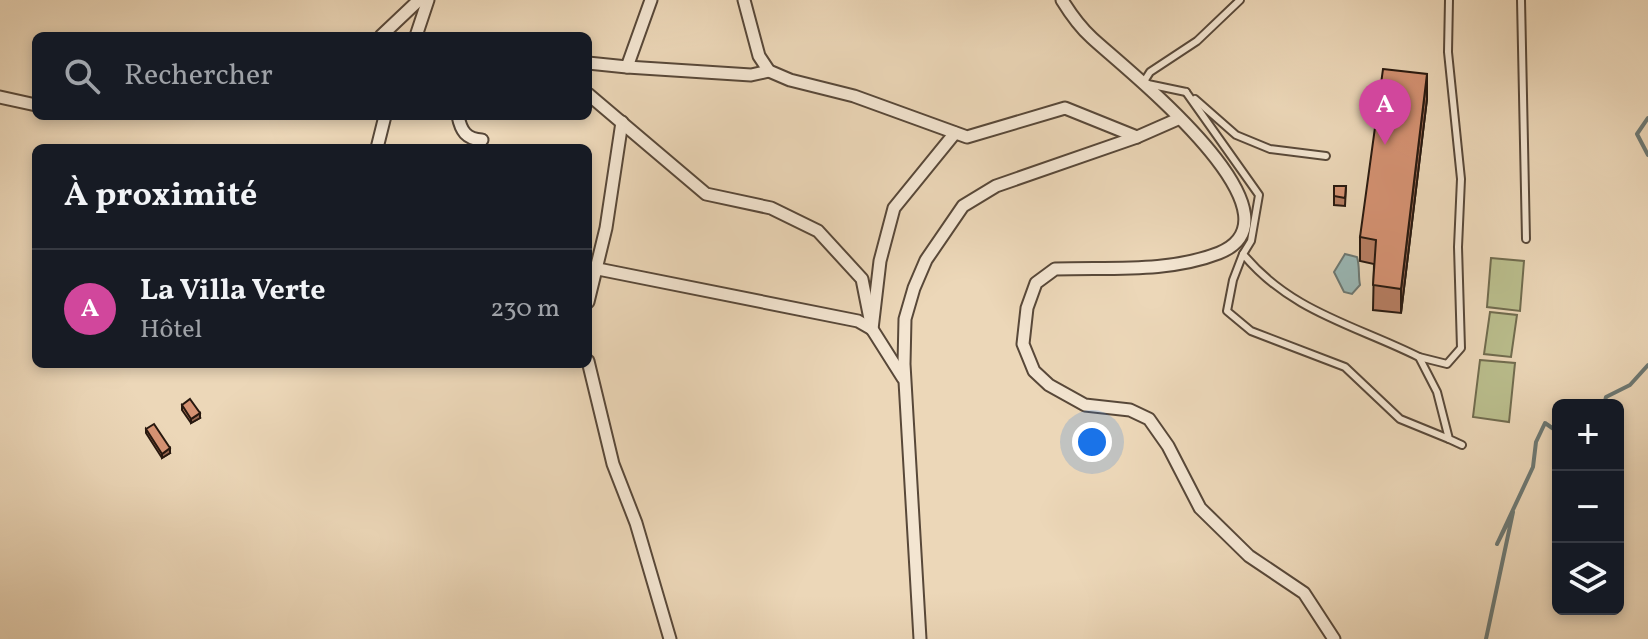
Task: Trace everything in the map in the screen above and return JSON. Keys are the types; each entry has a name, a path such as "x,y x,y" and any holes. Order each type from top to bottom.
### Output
{"street":[{"path":"385,32 419,0"},
{"path":"417,32 428,0"},
{"path":"627,67 651,0"},
{"path":"744,0 759,56 769,71"},
{"path":"1062,0 1089,36 1143,83 1219,162 1241,198 1245,217 1237,240 1216,254 1154,267 1055,269 1043,276 1031,292 1024,322 1026,358 1049,385 1085,405 1130,410 1149,419 1168,446 1200,508 1249,556 1304,593 1334,639"},
{"path":"592,63 751,75 769,71 854,96 967,137 1065,108 1137,137"},
{"path":"0,97 32,104"},
{"path":"592,97 706,194 771,208 818,231 862,279 872,329 905,382"},
{"path":"920,639 905,382 905,319 926,260 963,206 996,186 1137,137 1178,119"},
{"path":"378,144 384,120"},
{"path":"459,120 463,132 471,140 482,140"},
{"path":"622,122 606,228 592,269 858,321 872,329"},
{"path":"872,329 880,261 894,208 955,133"},
{"path":"590,368 613,464 636,523 670,639"}],"lane":[{"path":"1240,0 1197,41 1150,72 1143,83 1186,92 1236,135 1270,149 1326,156"},
{"path":"1243,254 1284,294 1328,318 1419,357 1447,364 1461,348 1461,179 1448,52 1449,0"},
{"path":"1521,0 1526,239"},
{"path":"1186,92 1259,195 1251,241 1233,280 1227,311 1251,331 1345,367 1400,419 1462,445"},
{"path":"1419,357 1437,392 1449,439"}],"green space":[{"path":"1491,258 1524,261 1520,311 1487,307"},
{"path":"1490,312 1517,315 1511,357 1484,354"},
{"path":"1480,360 1515,363 1509,422 1473,417"}],"water":[{"path":"1345,254 1357,257 1358,261 1360,285 1352,294 1344,292 1334,272"}],"building":[{"path":"1383,69 1427,74 1401,289 1373,285 1376,240 1360,237"},
{"path":"1334,186 1346,186 1345,198 1334,196"},
{"path":"190,399 200,413 191,419 182,405"},
{"path":"154,424 170,448 162,454 146,429"}],"waterway":[{"path":"1648,118 1637,134 1648,155"},
{"path":"1606,399 1630,385 1648,365"},
{"path":"1486,639 1513,512 1497,544 1533,467 1536,442 1545,423 1552,428"}],"place":[{"name":"La Villa Verte","path":"1385,145"}]}
